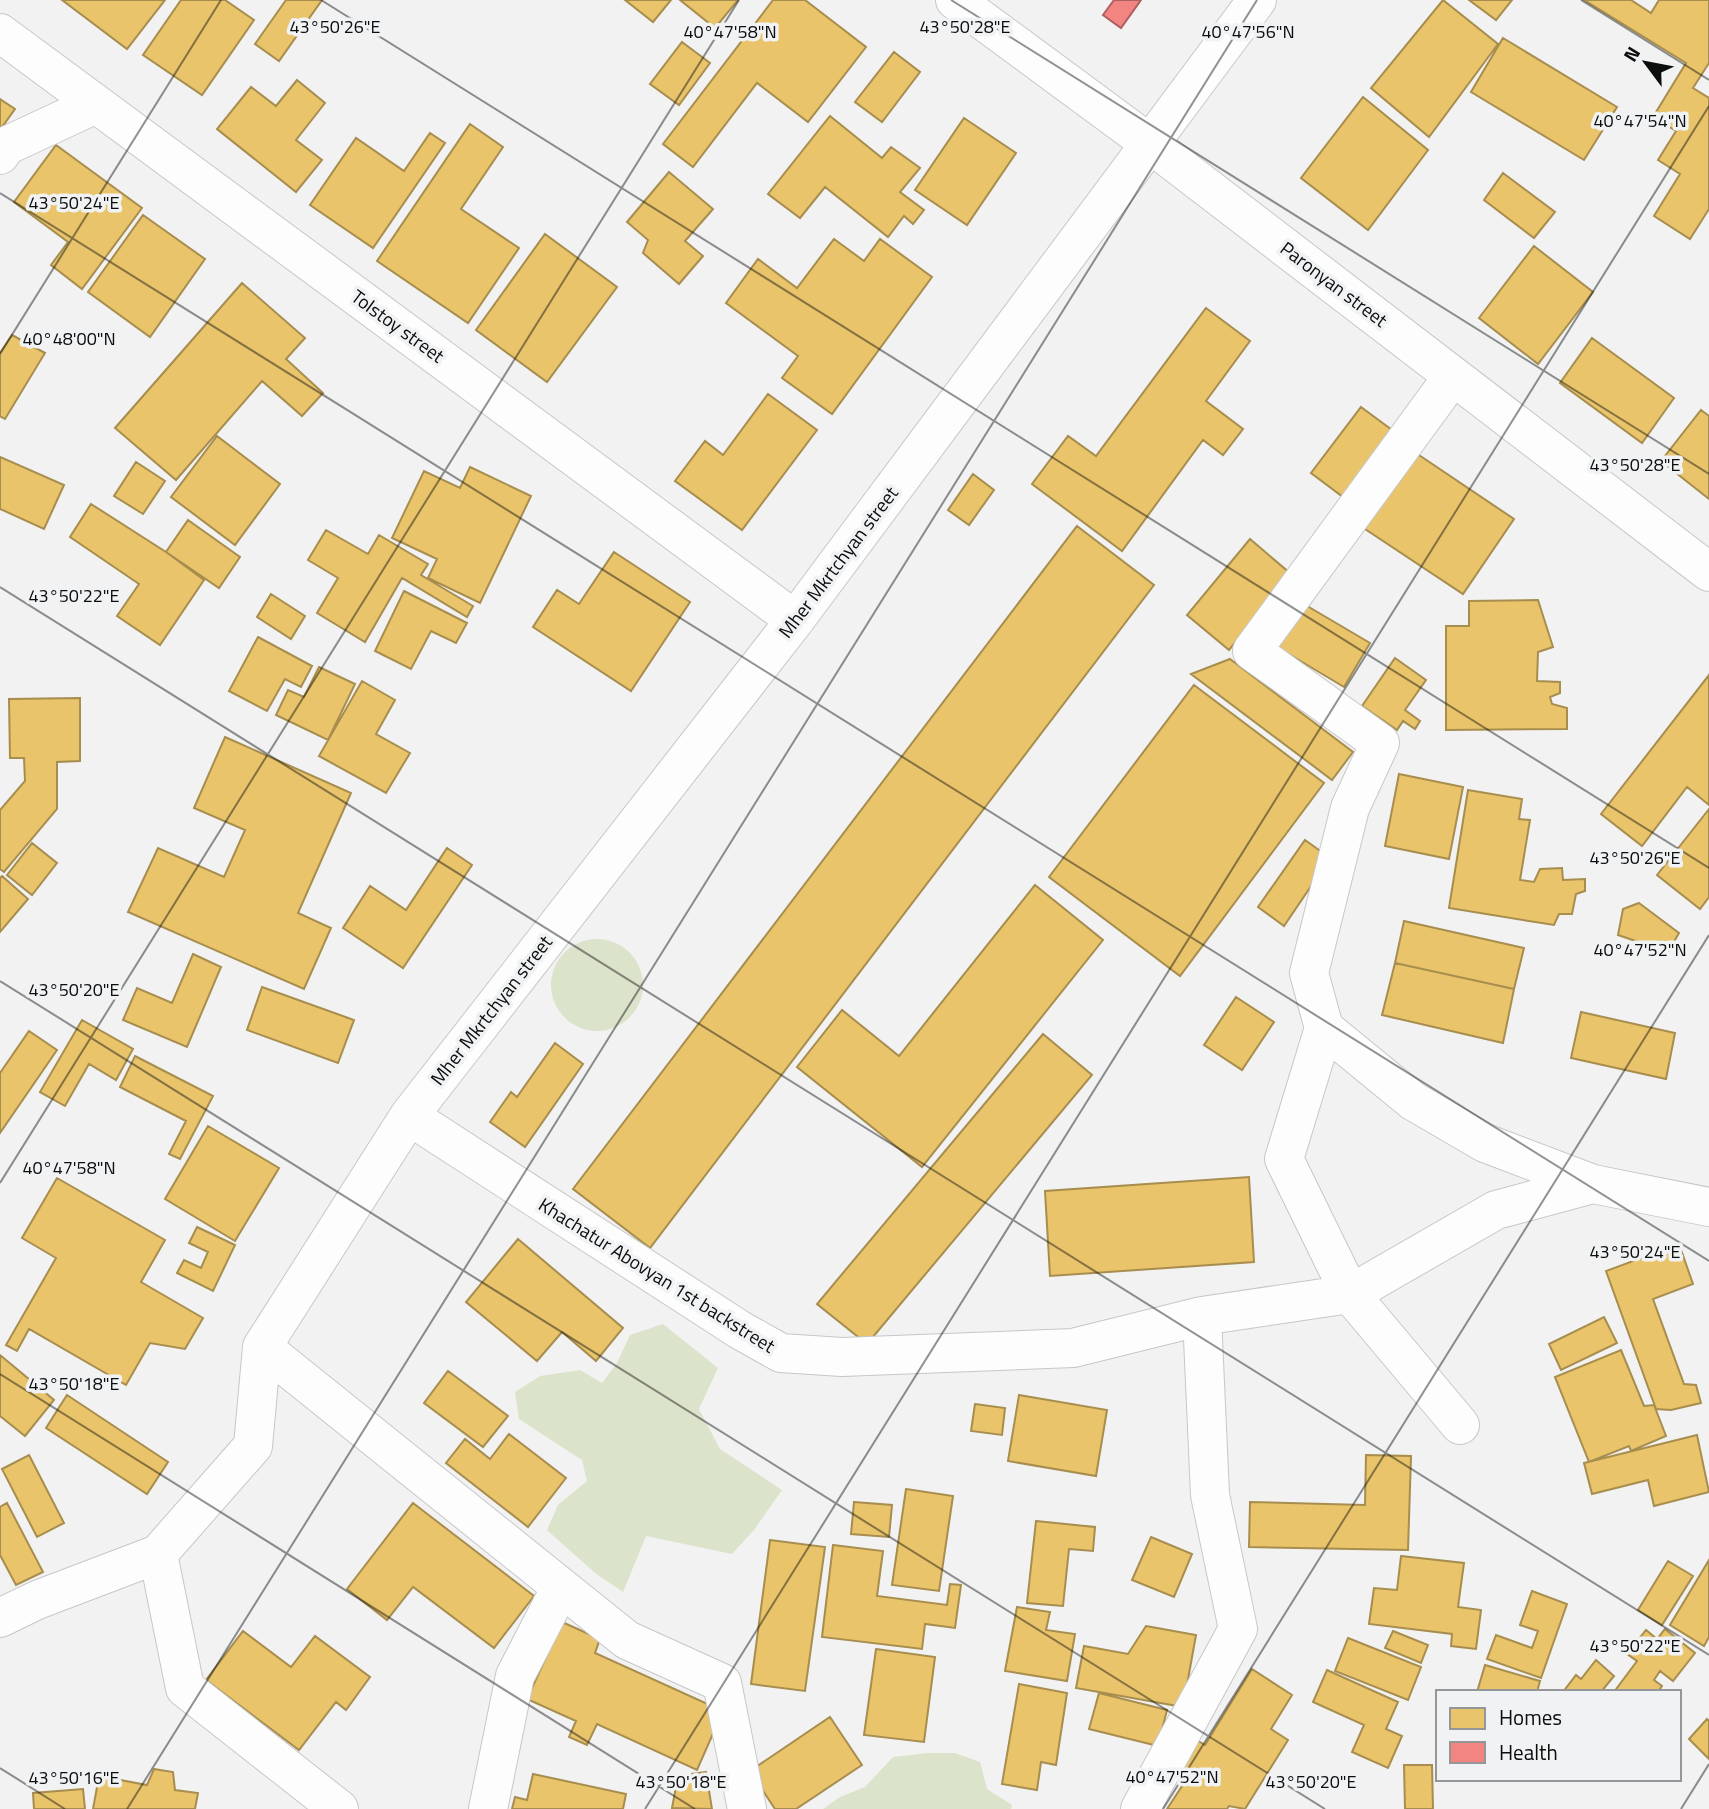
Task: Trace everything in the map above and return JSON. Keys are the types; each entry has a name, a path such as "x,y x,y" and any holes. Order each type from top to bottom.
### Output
{"street":[{"name":"Paronyan street","path":"955,0 1149,143 1709,572"},
{"name":"Mher Mkrtchyan street","path":"409,1116 795,620 1257,0"},
{"name":"Tolstoy street","path":"0,33 795,620"},
{"path":"0,155 6,146 96,104"},
{"path":"1453,376 1252,651 1380,743 1350,808 1309,973 1324,1028 1284,1159 1350,1294 1461,1425"},
{"path":"1324,1028 1413,1101 1485,1143 1593,1184"},
{"path":"0,1618 37,1600 158,1554 253,1446 262,1347 409,1116"},
{"name":"Khachatur Abovyan 1st backstreet","path":"409,1116 740,1330 781,1353 842,1357 1073,1348 1202,1317 1350,1294 1496,1210 1593,1184 1709,1208"},
{"path":"1140,1809 1238,1629 1210,1495 1202,1317"},
{"path":"262,1347 627,1640 722,1683 747,1809"},
{"path":"158,1554 185,1688 339,1809"},
{"path":"488,1809 515,1676 561,1587"}],"green space":[{"path":"597,939 615,942 630,952 640,967 643,985 640,1003 630,1018 615,1028 597,1031 579,1028 564,1018 554,1003 551,985 554,967 564,952 579,942"},
{"path":"663,1324 718,1368 699,1409 720,1449 782,1490 754,1530 732,1554 646,1536 623,1592 595,1573 547,1530 558,1505 587,1481 582,1460 519,1419 515,1392 540,1376 580,1370 602,1383 617,1363 630,1335"},
{"path":"955,1753 980,1762 987,1789 1012,1805 1011,1809 823,1809 840,1797 865,1787 893,1757"}],"building: Homes":[{"path":"62,0 165,0 127,49"},
{"path":"181,0 225,0 254,20 202,95 143,55"},
{"path":"286,0 322,0 279,61 255,44"},
{"path":"625,0 671,0 653,22"},
{"path":"680,0 738,0 715,28"},
{"path":"773,0 805,0 866,47 808,122 757,83 693,167 663,144"},
{"path":"1443,0 1498,44 1429,137 1371,88"},
{"path":"1469,0 1512,0 1496,20"},
{"path":"1584,0 1631,0 1651,13 1659,0 1709,0 1709,63 1693,88 1709,98 1709,209 1690,239 1654,216 1680,174 1658,160 1676,131 1653,117 1686,63"},
{"path":"1503,38 1617,107 1584,160 1471,92"},
{"path":"682,42 710,63 679,105 650,84"},
{"path":"894,52 920,72 882,122 855,102"},
{"path":"297,80 325,103 296,140 322,160 296,192 217,129 251,87 276,106"},
{"path":"1363,97 1428,150 1368,230 1301,178"},
{"path":"0,99 15,109 0,130"},
{"path":"830,116 882,158 891,147 920,168 900,192 924,210 913,224 904,216 888,237 825,187 800,218 768,194"},
{"path":"964,118 1016,153 967,225 915,190"},
{"path":"470,124 503,147 461,209 519,248 468,323 377,261"},
{"path":"430,133 445,143 373,248 310,205 356,138 404,171"},
{"path":"56,145 142,208 82,289 51,265 68,242 14,202"},
{"path":"669,172 713,209 685,241 703,256 679,284 643,253 648,240 627,222"},
{"path":"1503,173 1555,212 1534,238 1484,200"},
{"path":"143,215 205,259 150,337 88,292"},
{"path":"545,234 617,287 547,382 476,330"},
{"path":"834,239 864,261 880,239 932,277 832,414 782,378 798,356 726,303 758,259 797,288"},
{"path":"1534,246 1593,292 1538,364 1479,318"},
{"path":"242,283 305,338 286,359 323,393 302,416 262,381 176,480 115,428"},
{"path":"1206,308 1250,341 1206,401 1243,429 1223,455 1203,440 1122,551 1032,484 1068,436 1096,456"},
{"path":"12,335 45,353 5,419 0,416 0,353"},
{"path":"1592,338 1674,398 1642,443 1560,383"},
{"path":"768,394 817,430 742,530 675,481 705,441 723,455"},
{"path":"1361,407 1392,430 1343,497 1311,473"},
{"path":"1701,410 1709,416 1709,499 1661,461"},
{"path":"217,436 280,484 235,545 171,497"},
{"path":"1413,451 1514,519 1463,594 1362,527"},
{"path":"0,457 64,485 44,529 0,509"},
{"path":"136,462 165,481 143,514 114,496"},
{"path":"470,467 531,496 480,603 428,578 437,559 392,538 424,471 460,488"},
{"path":"973,474 994,490 969,525 948,510"},
{"path":"91,504 204,580 160,645 117,616 139,584 70,537"},
{"path":"188,520 240,557 219,588 166,552"},
{"path":"1077,526 1154,585 650,1248 573,1189"},
{"path":"326,530 368,554 379,535 428,564 421,575 473,606 467,617 402,578 365,642 317,613 338,578 308,560"},
{"path":"1250,539 1291,574 1229,650 1187,615"},
{"path":"614,552 690,602 631,691 533,627 557,590 579,604"},
{"path":"404,591 467,623 456,643 431,631 411,669 375,651"},
{"path":"271,594 305,616 291,639 257,617"},
{"path":"1297,600 1370,643 1344,687 1272,644"},
{"path":"1538,600 1553,647 1538,652 1537,681 1560,682 1560,693 1550,697 1552,704 1567,708 1567,729 1446,730 1446,626 1469,626 1469,601"},
{"path":"258,637 312,666 301,687 285,679 267,711 229,691"},
{"path":"1395,658 1426,680 1405,710 1420,721 1415,729 1403,721 1397,730 1362,706"},
{"path":"1230,659 1353,752 1332,780 1191,674"},
{"path":"319,667 355,684 328,740 276,715 288,690 304,697"},
{"path":"1709,675 1709,805 1687,787 1642,846 1601,814"},
{"path":"362,681 395,700 376,734 410,753 386,793 319,756"},
{"path":"1194,685 1324,783 1180,976 1049,877"},
{"path":"80,698 80,761 57,762 57,809 4,872 0,869 0,810 25,781 24,758 10,758 9,699"},
{"path":"225,737 351,793 298,913 331,928 304,989 128,912 158,848 224,877 245,830 194,808"},
{"path":"1399,774 1463,787 1449,859 1385,846"},
{"path":"1468,790 1522,799 1519,819 1530,820 1520,880 1534,882 1540,869 1562,868 1563,880 1585,879 1585,891 1576,894 1572,914 1559,914 1554,925 1449,908"},
{"path":"1709,809 1709,897 1700,909 1657,875"},
{"path":"1305,840 1330,858 1284,926 1258,907"},
{"path":"32,843 57,863 32,895 7,875"},
{"path":"447,848 472,865 403,968 343,928 370,886 406,910"},
{"path":"2,876 28,899 0,932 0,878"},
{"path":"1035,885 1103,940 922,1167 797,1067 842,1010 899,1056"},
{"path":"1639,903 1679,933 1668,952 1618,935 1623,909"},
{"path":"1404,921 1524,948 1514,989 1395,963"},
{"path":"193,954 221,967 187,1047 123,1020 137,988 172,1003"},
{"path":"1395,963 1514,989 1503,1043 1382,1015"},
{"path":"262,987 354,1020 338,1063 247,1030"},
{"path":"1236,997 1274,1022 1242,1070 1204,1045"},
{"path":"1581,1012 1675,1033 1666,1079 1571,1058"},
{"path":"82,1020 133,1049 116,1080 89,1064 65,1106 40,1092"},
{"path":"29,1031 57,1050 0,1133 0,1073"},
{"path":"1043,1034 1092,1075 867,1344 817,1304"},
{"path":"555,1043 583,1064 525,1147 490,1122 511,1092 517,1097"},
{"path":"135,1056 213,1096 180,1159 169,1154 186,1121 120,1087"},
{"path":"208,1126 279,1168 235,1241 165,1199"},
{"path":"1249,1177 1254,1262 1050,1276 1045,1191"},
{"path":"57,1178 165,1240 141,1282 203,1318 185,1349 150,1343 126,1385 29,1329 17,1351 6,1345 56,1258 22,1238"},
{"path":"197,1227 235,1245 213,1291 177,1273 184,1260 201,1268 208,1252 189,1243"},
{"path":"518,1239 623,1328 596,1361 562,1332 537,1361 466,1302"},
{"path":"1679,1244 1693,1284 1653,1299 1684,1384 1696,1385 1701,1403 1671,1410 1656,1409 1606,1271"},
{"path":"1604,1317 1617,1343 1561,1370 1549,1344"},
{"path":"1621,1350 1644,1406 1654,1405 1666,1436 1631,1451 1629,1446 1589,1462 1555,1377"},
{"path":"0,1355 54,1400 25,1436 0,1416"},
{"path":"448,1371 508,1416 483,1447 424,1403"},
{"path":"67,1395 168,1462 147,1494 46,1428"},
{"path":"1019,1395 1107,1410 1096,1476 1008,1461"},
{"path":"975,1404 1005,1408 1002,1435 971,1431"},
{"path":"509,1434 566,1478 528,1527 446,1463 465,1439 490,1459"},
{"path":"1697,1435 1709,1492 1654,1506 1648,1480 1592,1494 1584,1463"},
{"path":"29,1455 64,1523 37,1537 2,1469"},
{"path":"1366,1455 1411,1456 1408,1550 1249,1547 1250,1502 1365,1505"},
{"path":"906,1489 953,1496 939,1591 892,1585"},
{"path":"854,1502 892,1505 889,1537 851,1534"},
{"path":"7,1503 43,1572 16,1585 0,1555 0,1507"},
{"path":"413,1503 534,1596 494,1648 413,1587 387,1620 347,1589"},
{"path":"1036,1521 1095,1527 1093,1551 1069,1549 1063,1606 1027,1603"},
{"path":"1151,1537 1192,1554 1174,1597 1132,1580"},
{"path":"770,1540 825,1547 805,1691 751,1684"},
{"path":"833,1545 883,1551 877,1596 947,1605 950,1584 961,1585 955,1628 925,1624 922,1649 822,1637"},
{"path":"1401,1556 1464,1563 1458,1607 1481,1610 1476,1649 1451,1646 1452,1634 1369,1624 1374,1588 1397,1590"},
{"path":"1709,1560 1709,1637 1704,1646 1670,1625"},
{"path":"1668,1561 1693,1576 1662,1625 1638,1610"},
{"path":"1532,1591 1567,1604 1541,1678 1487,1659 1496,1635 1532,1648 1538,1631 1520,1625"},
{"path":"1017,1607 1050,1612 1046,1630 1075,1634 1067,1681 1005,1671"},
{"path":"562,1622 600,1639 595,1653 723,1711 697,1770 597,1724 587,1745 569,1737 576,1721 527,1699"},
{"path":"1146,1626 1196,1635 1183,1707 1076,1688 1084,1646 1128,1654"},
{"path":"1665,1629 1695,1653 1673,1681 1660,1671 1654,1680 1662,1686 1659,1690 1615,1690 1637,1661 1627,1654 1646,1630 1657,1639"},
{"path":"243,1631 291,1667 315,1636 370,1677 346,1710 336,1702 299,1750 206,1680"},
{"path":"1393,1631 1428,1645 1421,1663 1385,1648"},
{"path":"1348,1638 1421,1667 1408,1700 1335,1671"},
{"path":"876,1649 935,1657 924,1742 864,1735"},
{"path":"1596,1660 1614,1676 1603,1690 1565,1690 1576,1675 1581,1679"},
{"path":"1485,1665 1540,1681 1538,1690 1478,1690"},
{"path":"1252,1669 1292,1695 1271,1729 1288,1740 1245,1809 1229,1806 1227,1809 1167,1809 1184,1783 1172,1776 1195,1739 1205,1745"},
{"path":"1327,1670 1398,1702 1386,1729 1402,1736 1388,1768 1352,1752 1364,1725 1313,1702"},
{"path":"1019,1684 1067,1693 1056,1765 1041,1762 1037,1790 1002,1784"},
{"path":"1099,1693 1167,1710 1158,1746 1089,1729"},
{"path":"830,1717 862,1765 796,1809 775,1809 750,1771"},
{"path":"1707,1719 1709,1721 1709,1759 1689,1739"},
{"path":"1404,1765 1432,1765 1433,1809 1405,1809"},
{"path":"154,1769 173,1772 175,1790 198,1793 195,1809 93,1809 99,1776 147,1785"},
{"path":"706,1772 712,1809 672,1808 678,1776"},
{"path":"533,1774 626,1794 623,1809 512,1809 515,1797 527,1800"},
{"path":"83,1789 85,1809 34,1809 33,1793"}],"building: Health":[{"path":"1114,0 1141,0 1121,28 1103,15"}]}
